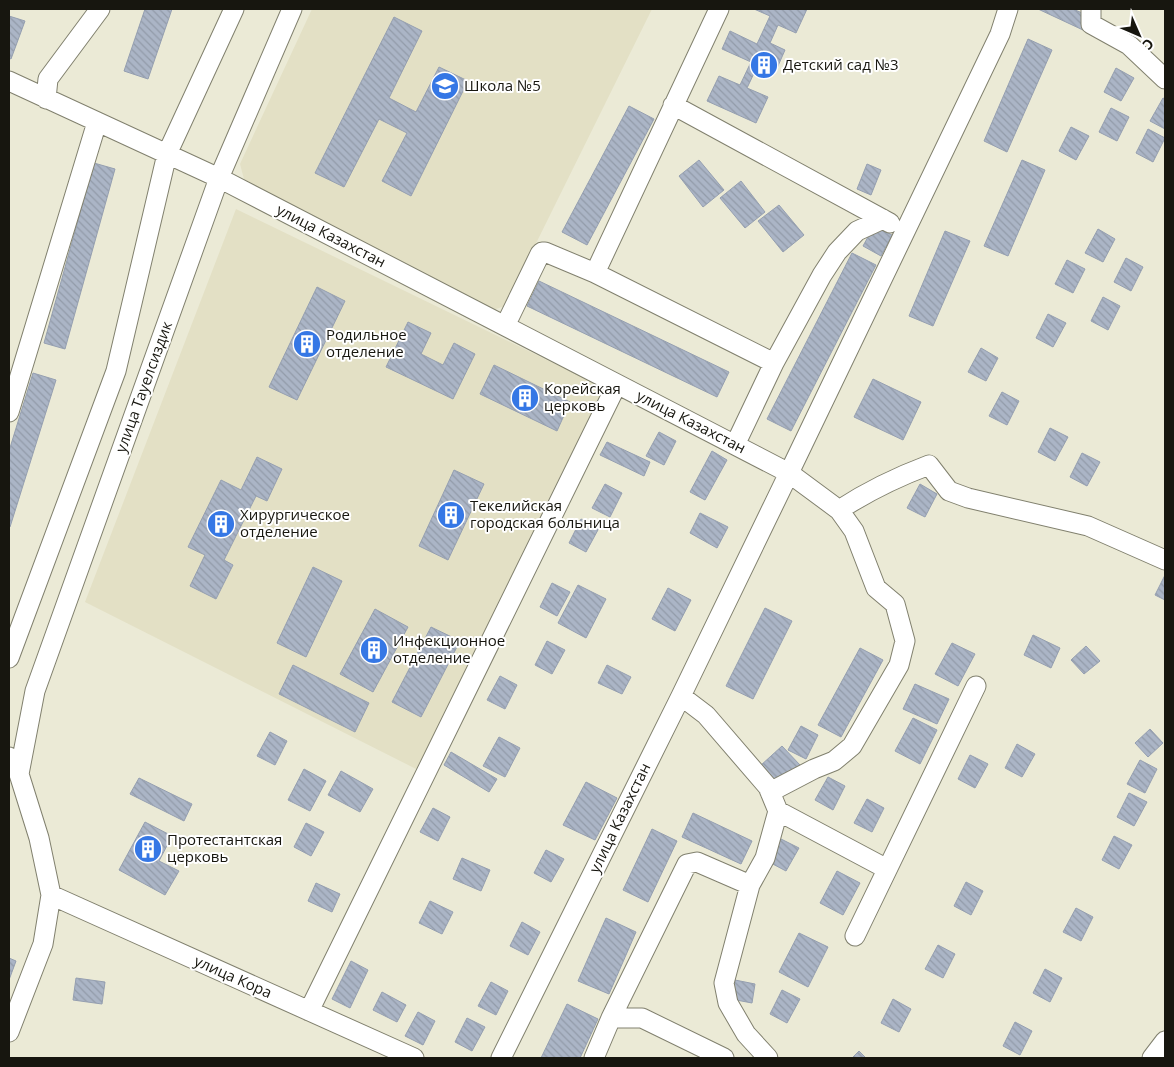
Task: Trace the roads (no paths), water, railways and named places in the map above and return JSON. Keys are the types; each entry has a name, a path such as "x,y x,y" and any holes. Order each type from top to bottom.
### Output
{"street":[{"path":"46,99 48,79 100,9"},
{"path":"9,658 116,370 167,154 234,9"},
{"name":"улица Тауелсиздик","path":"19,774 35,691 219,178 292,9"},
{"path":"595,273 719,9"},
{"path":"770,792 834,760 852,746 899,665 906,641 895,604 876,588 854,532 839,510 789,473 1000,34 1008,9"},
{"path":"1091,9 1091,24 1129,45 1165,79"},
{"name":"улица Казахстан","path":"9,81 219,178 789,473 681,696 501,1058"},
{"path":"673,105 905,231"},
{"path":"9,412 16,366 97,122"},
{"path":"734,445 774,364 836,252 857,232 883,219"},
{"path":"505,326 542,252 595,273 774,364"},
{"path":"309,1011 617,384"},
{"path":"839,510 868,491 903,474 929,465 949,491 968,498 1088,526 1165,560"},
{"path":"855,936 976,686"},
{"path":"681,696 706,715 768,787 778,812 765,858 750,885 724,983 728,1003 746,1034 768,1058"},
{"path":"9,757 19,774 39,838 52,895 43,944 9,1032"},
{"path":"778,812 887,868"},
{"path":"594,1058 611,1018 687,864 697,862 750,885"},
{"name":"улица Кора","path":"52,895 414,1058"},
{"path":"611,1018 642,1018 724,1058"},
{"path":"1152,1058 1165,1041"}],"place":[{"name":"Детский сад №3","path":"764,65"},
{"name":"Школа №5","path":"445,86"},
{"name":"Родильное отделение","path":"307,344"},
{"name":"Корейская церковь","path":"525,398"},
{"name":"Текелийская городская больница","path":"451,515"},
{"name":"Хирургическое отделение","path":"221,524"},
{"name":"Инфекционное отделение","path":"374,650"},
{"name":"Протестантская церковь","path":"148,849"}]}
